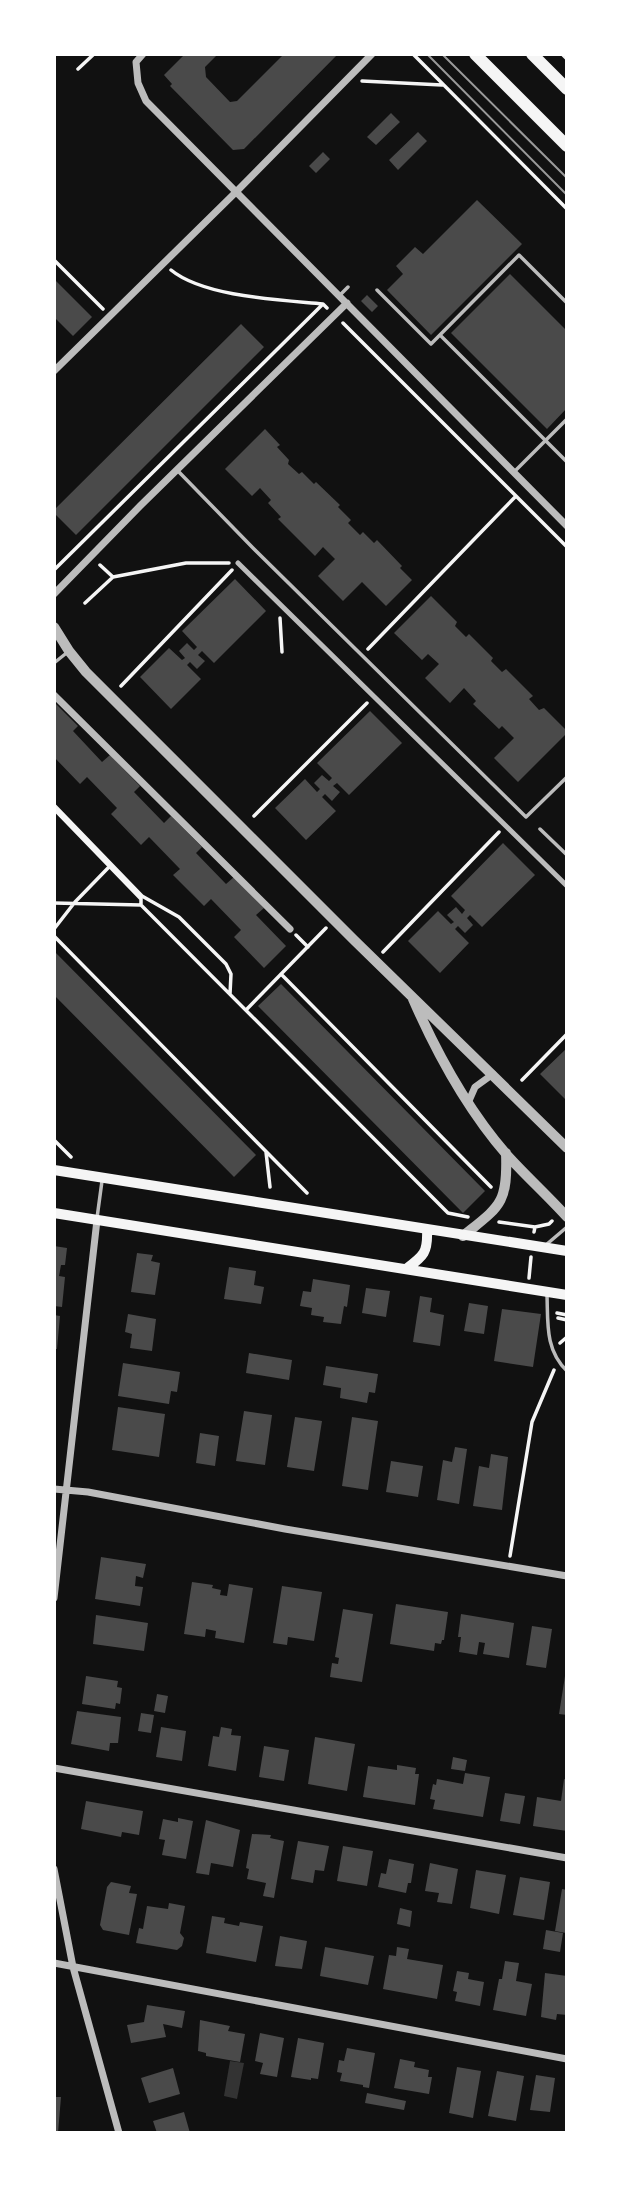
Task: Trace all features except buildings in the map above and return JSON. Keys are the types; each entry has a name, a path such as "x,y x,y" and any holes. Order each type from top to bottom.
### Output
{"main road":[{"path":"475,54 567,146"},
{"path":"533,54 567,89"},
{"path":"54,1170 567,1251"},
{"path":"54,1213 567,1294"},
{"path":"406,1269 427,1250 427,1230"}],"street":[{"path":"143,54 136,62 135,72 146,101 567,526"},
{"path":"54,371 372,54"},
{"path":"54,594 347,303"},
{"path":"239,563 567,886"},
{"path":"54,626 86,673 567,1148"},
{"path":"54,695 290,929"},
{"path":"412,995 431,1040 468,1103 506,1153 567,1217"},
{"path":"468,1103 475,1087 494,1074"},
{"path":"463,1236 496,1209 503,1198 507,1178 506,1153"},
{"path":"54,1598 97,1220"},
{"path":"54,1489 100,1494 285,1529 567,1576"},
{"path":"54,1768 567,1858"},
{"path":"54,1869 73,1967 119,2133"},
{"path":"54,1963 567,2059"}],"lane":[{"path":"377,290 431,344 519,255 567,303"},
{"path":"340,295 348,287"},
{"path":"439,335 567,462"},
{"path":"514,472 567,419"},
{"path":"177,470 526,817 567,777"},
{"path":"54,663 69,651"},
{"path":"540,829 567,855"},
{"path":"97,1220 102,1177"},
{"path":"544,1246 567,1227"},
{"path":"547,1291 549,1340 557,1361 567,1371"}],"path":[{"path":"78,69 94,54"},
{"path":"413,54 567,209"},
{"path":"562,54 567,59"},
{"path":"346,80 444,85"},
{"path":"54,260 110,315"},
{"path":"163,262 180,277 243,297 323,304 567,547"},
{"path":"54,570 323,304"},
{"path":"362,655 527,485"},
{"path":"92,557 113,577"},
{"path":"85,603 113,577 186,563 239,563"},
{"path":"121,686 239,563"},
{"path":"254,816 374,696"},
{"path":"54,807 141,899 141,905"},
{"path":"54,807 142,896 179,917 226,964 231,974 230,993"},
{"path":"375,960 505,825"},
{"path":"108,867 75,902 55,931 307,1193"},
{"path":"54,903 141,905 448,1213 483,1219"},
{"path":"247,1009 334,920"},
{"path":"282,974 503,1198"},
{"path":"522,1080 567,1034"},
{"path":"54,1140 71,1157"},
{"path":"265,1150 270,1187"},
{"path":"509,1566 532,1422 557,1361"}],"shaded area":[{"path":"230,2061 244,2063 237,2099 224,2096"}],"tram line":[{"path":"427,54 567,195"},
{"path":"442,54 567,178"}]}
